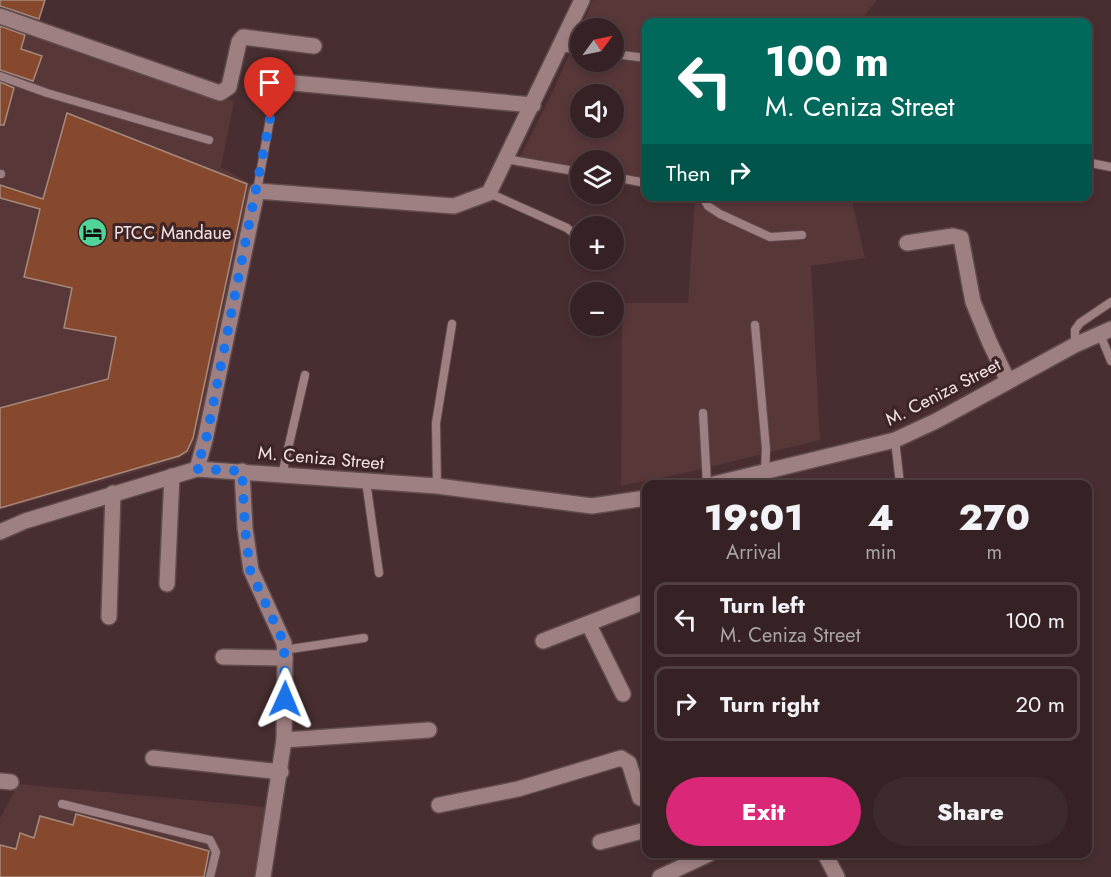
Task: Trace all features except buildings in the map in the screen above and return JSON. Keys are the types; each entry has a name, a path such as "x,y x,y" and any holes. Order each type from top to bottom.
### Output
{"street":[{"path":"196,469 206,440 257,191 454,206 489,193 582,0"},
{"path":"0,16 220,93 229,87 239,42 243,37 314,46"},
{"path":"261,80 532,105"},
{"path":"907,243 953,236 961,238 974,302 988,341 1008,381"},
{"name":"M. Ceniza Street","path":"731,480 895,440 936,421 1075,345 1105,332"},
{"name":"M. Ceniza Street","path":"0,532 25,521 196,469 437,486 592,506 642,499"},
{"path":"242,471 250,570 284,643 285,654 284,740 281,772 263,877"},
{"path":"167,584 172,476"},
{"path":"109,617 113,493"},
{"path":"543,641 590,625 642,603"},
{"path":"590,625 623,694"},
{"path":"223,657 285,654"},
{"path":"284,740 429,730"},
{"path":"153,758 281,772"},
{"path":"439,805 518,789 621,758 629,763 642,799"},
{"path":"600,842 642,831"},
{"path":"660,877 700,858"},
{"path":"827,858 837,877"}],"lane":[{"path":"560,47 570,48"},
{"path":"624,55 642,58"},
{"path":"0,76 47,93 209,140"},
{"path":"257,191 270,119"},
{"path":"506,159 570,170"},
{"path":"1092,163 1111,167"},
{"path":"624,179 642,182"},
{"path":"489,193 570,230"},
{"path":"705,201 708,206 720,214 770,237 802,235"},
{"path":"1075,345 1075,330 1080,323 1111,302"},
{"path":"437,486 436,423 452,324"},
{"path":"755,325 766,449 765,472"},
{"path":"1105,332 1111,361"},
{"path":"282,475 305,375"},
{"path":"703,413 707,480"},
{"path":"895,440 900,480"},
{"path":"366,481 379,573"},
{"path":"285,654 364,638"},
{"path":"62,804 210,840 216,852 210,877"}],"shaded area":[{"path":"593,0 877,0 862,18 642,18 642,187 624,185 624,150 570,150 570,176 515,167 570,53 570,72 624,72 624,18 585,18"},
{"path":"0,23 234,101 221,167 251,184 196,441 190,453 178,460 0,510"},
{"path":"695,201 852,201 865,258 811,266 820,440 621,486 624,303 688,303"},
{"path":"18,784 266,807 254,877 0,877 0,819"}],"place":[{"name":"PTCC Mandaue","path":"93,233"}],"route":[{"path":"270,119 206,440 196,469 242,471 250,570 284,643 285,699"}]}
